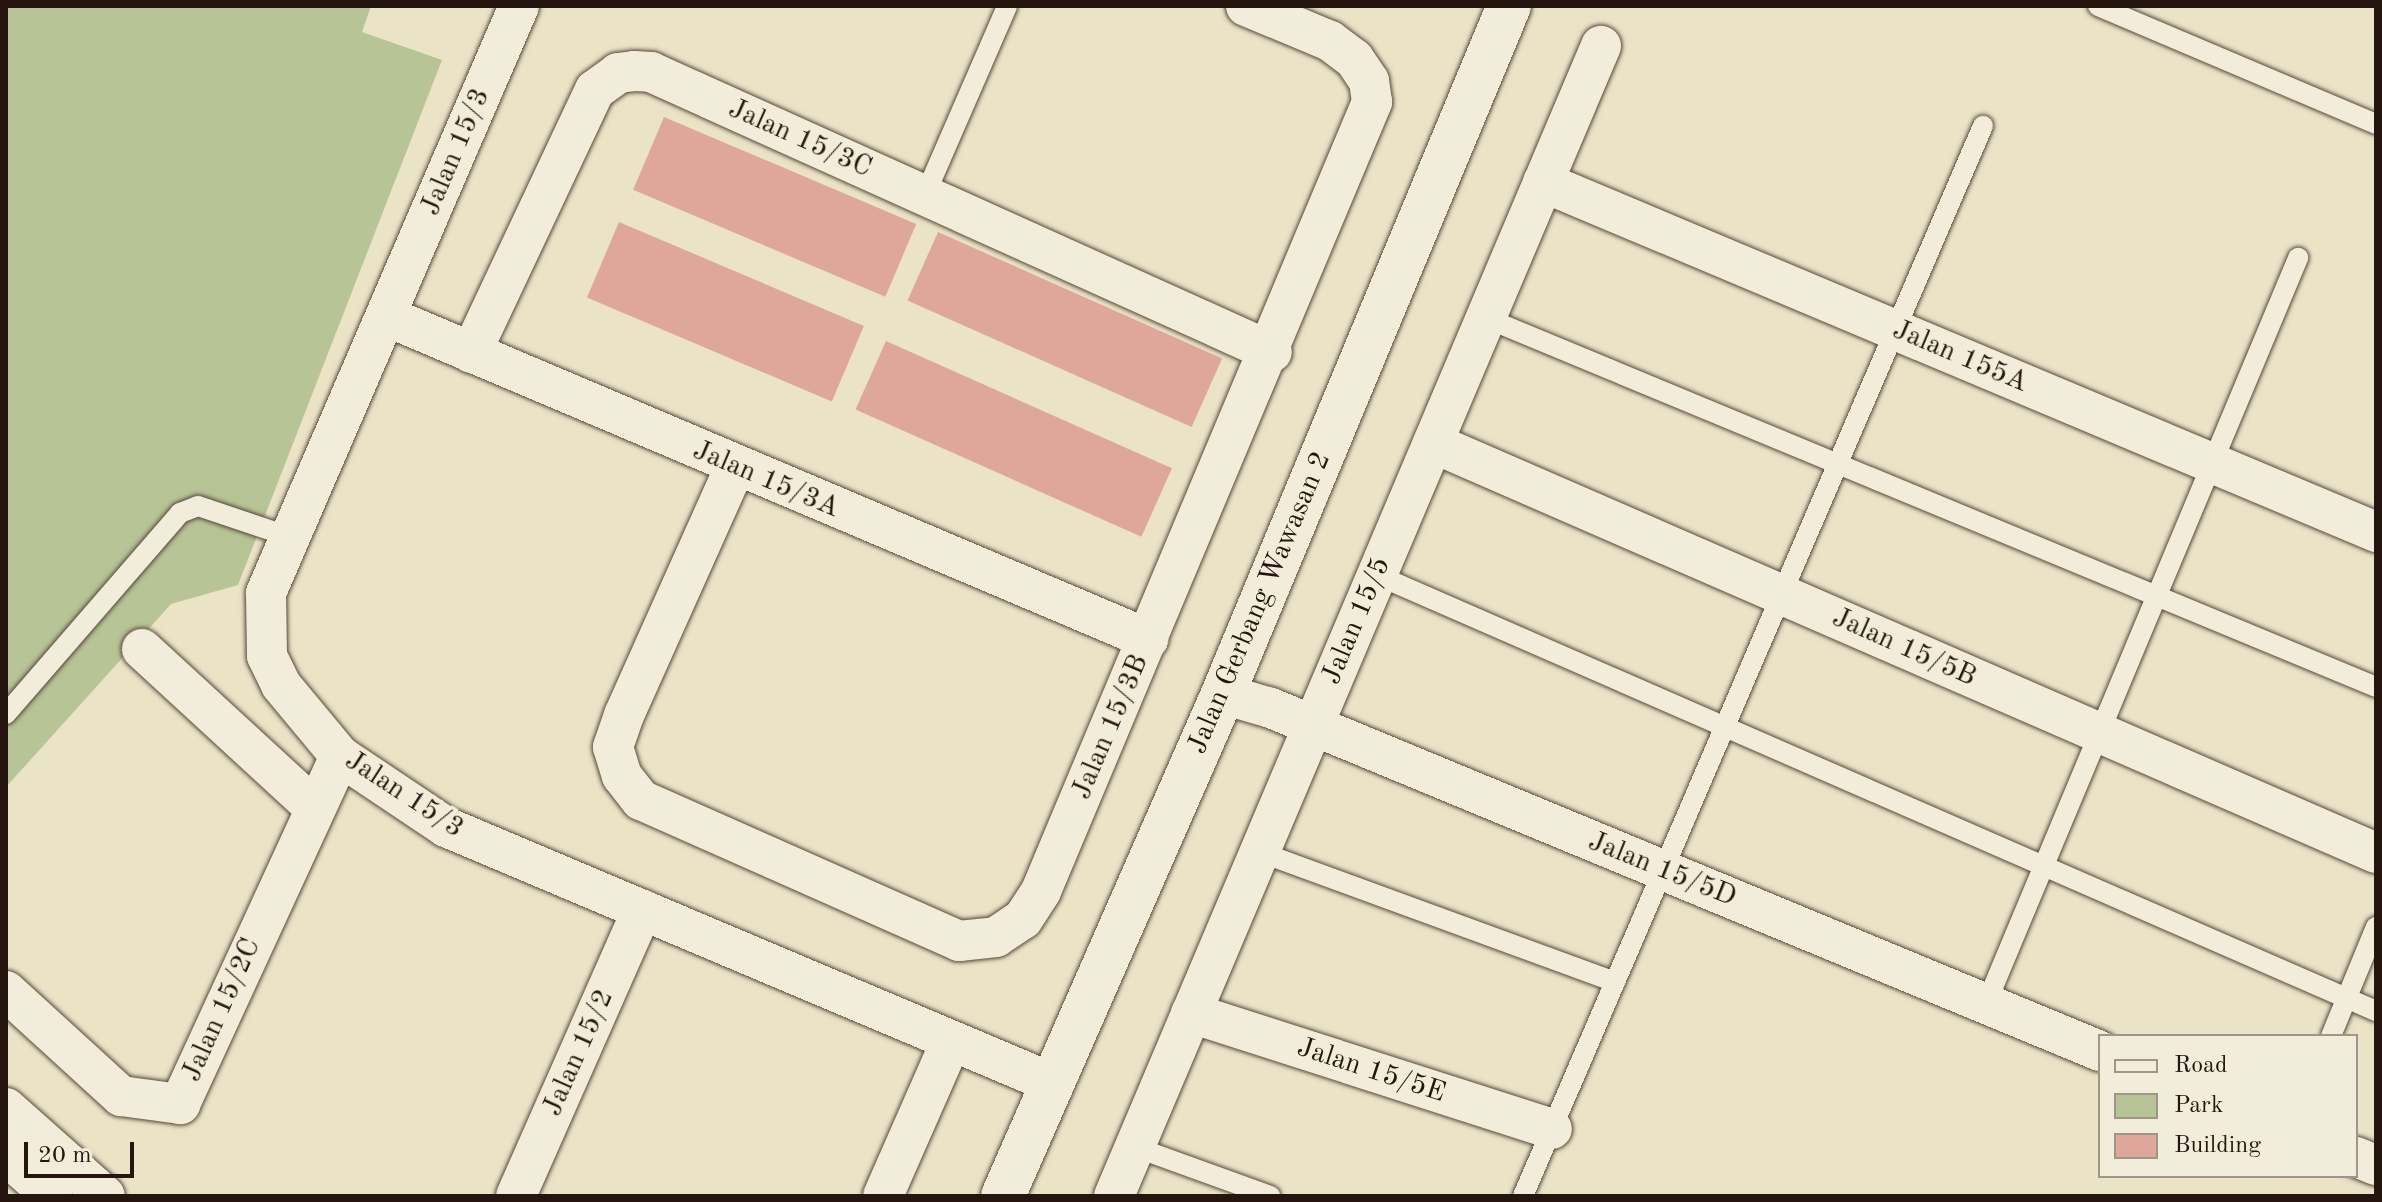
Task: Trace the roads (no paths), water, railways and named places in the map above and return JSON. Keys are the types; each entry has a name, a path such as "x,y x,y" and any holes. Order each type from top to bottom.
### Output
{"street":[{"name":"Jalan 15/3","path":"519,6 266,593 267,656 281,685 340,756 446,827 1052,1083"},
{"name":"Jalan 15/3B","path":"735,467 624,715 613,747 622,776 641,800 959,941 996,937 1023,919 1041,891 1272,352 1372,102 1369,81 1354,59 1330,41 1246,6"},
{"name":"Jalan Gerbang Wawasan 2","path":"1003,1196 1223,694 1509,6"},
{"name":"Jalan 15/5","path":"1114,1196 1601,46"},
{"name":"Jalan 15/3C","path":"471,353 595,90 618,73 651,72 1272,352"},
{"name":"Jalan 155A","path":"1543,182 2376,532"},
{"name":"Jalan 15/3A","path":"386,316 735,467 1148,639"},
{"name":"Jalan 15/5B","path":"1433,443 2376,853"},
{"path":"142,649 314,807"},
{"name":"Jalan 15/5D","path":"1223,694 1313,726 2098,1050"},
{"name":"Jalan 15/2C","path":"6,991 121,1096 180,1104 340,756"},
{"name":"Jalan 15/2","path":"516,1196 642,910"},
{"name":"Jalan 15/5E","path":"1191,1013 1552,1129"},
{"path":"883,1196 951,1041"},
{"path":"6,1108 105,1196"},
{"path":"6,1155 52,1196"}],"lane":[{"path":"925,195 1007,6"},
{"path":"2098,6 2376,124"},
{"path":"1523,1196 1983,126"},
{"path":"1986,1004 2298,258"},
{"path":"1486,318 2376,687"},
{"path":"6,714 180,513 198,506 290,537"},
{"path":"1377,575 2376,1011"},
{"path":"1260,852 1615,982"},
{"path":"2332,1034 2376,927"},
{"path":"1135,1147 1270,1196"}]}
